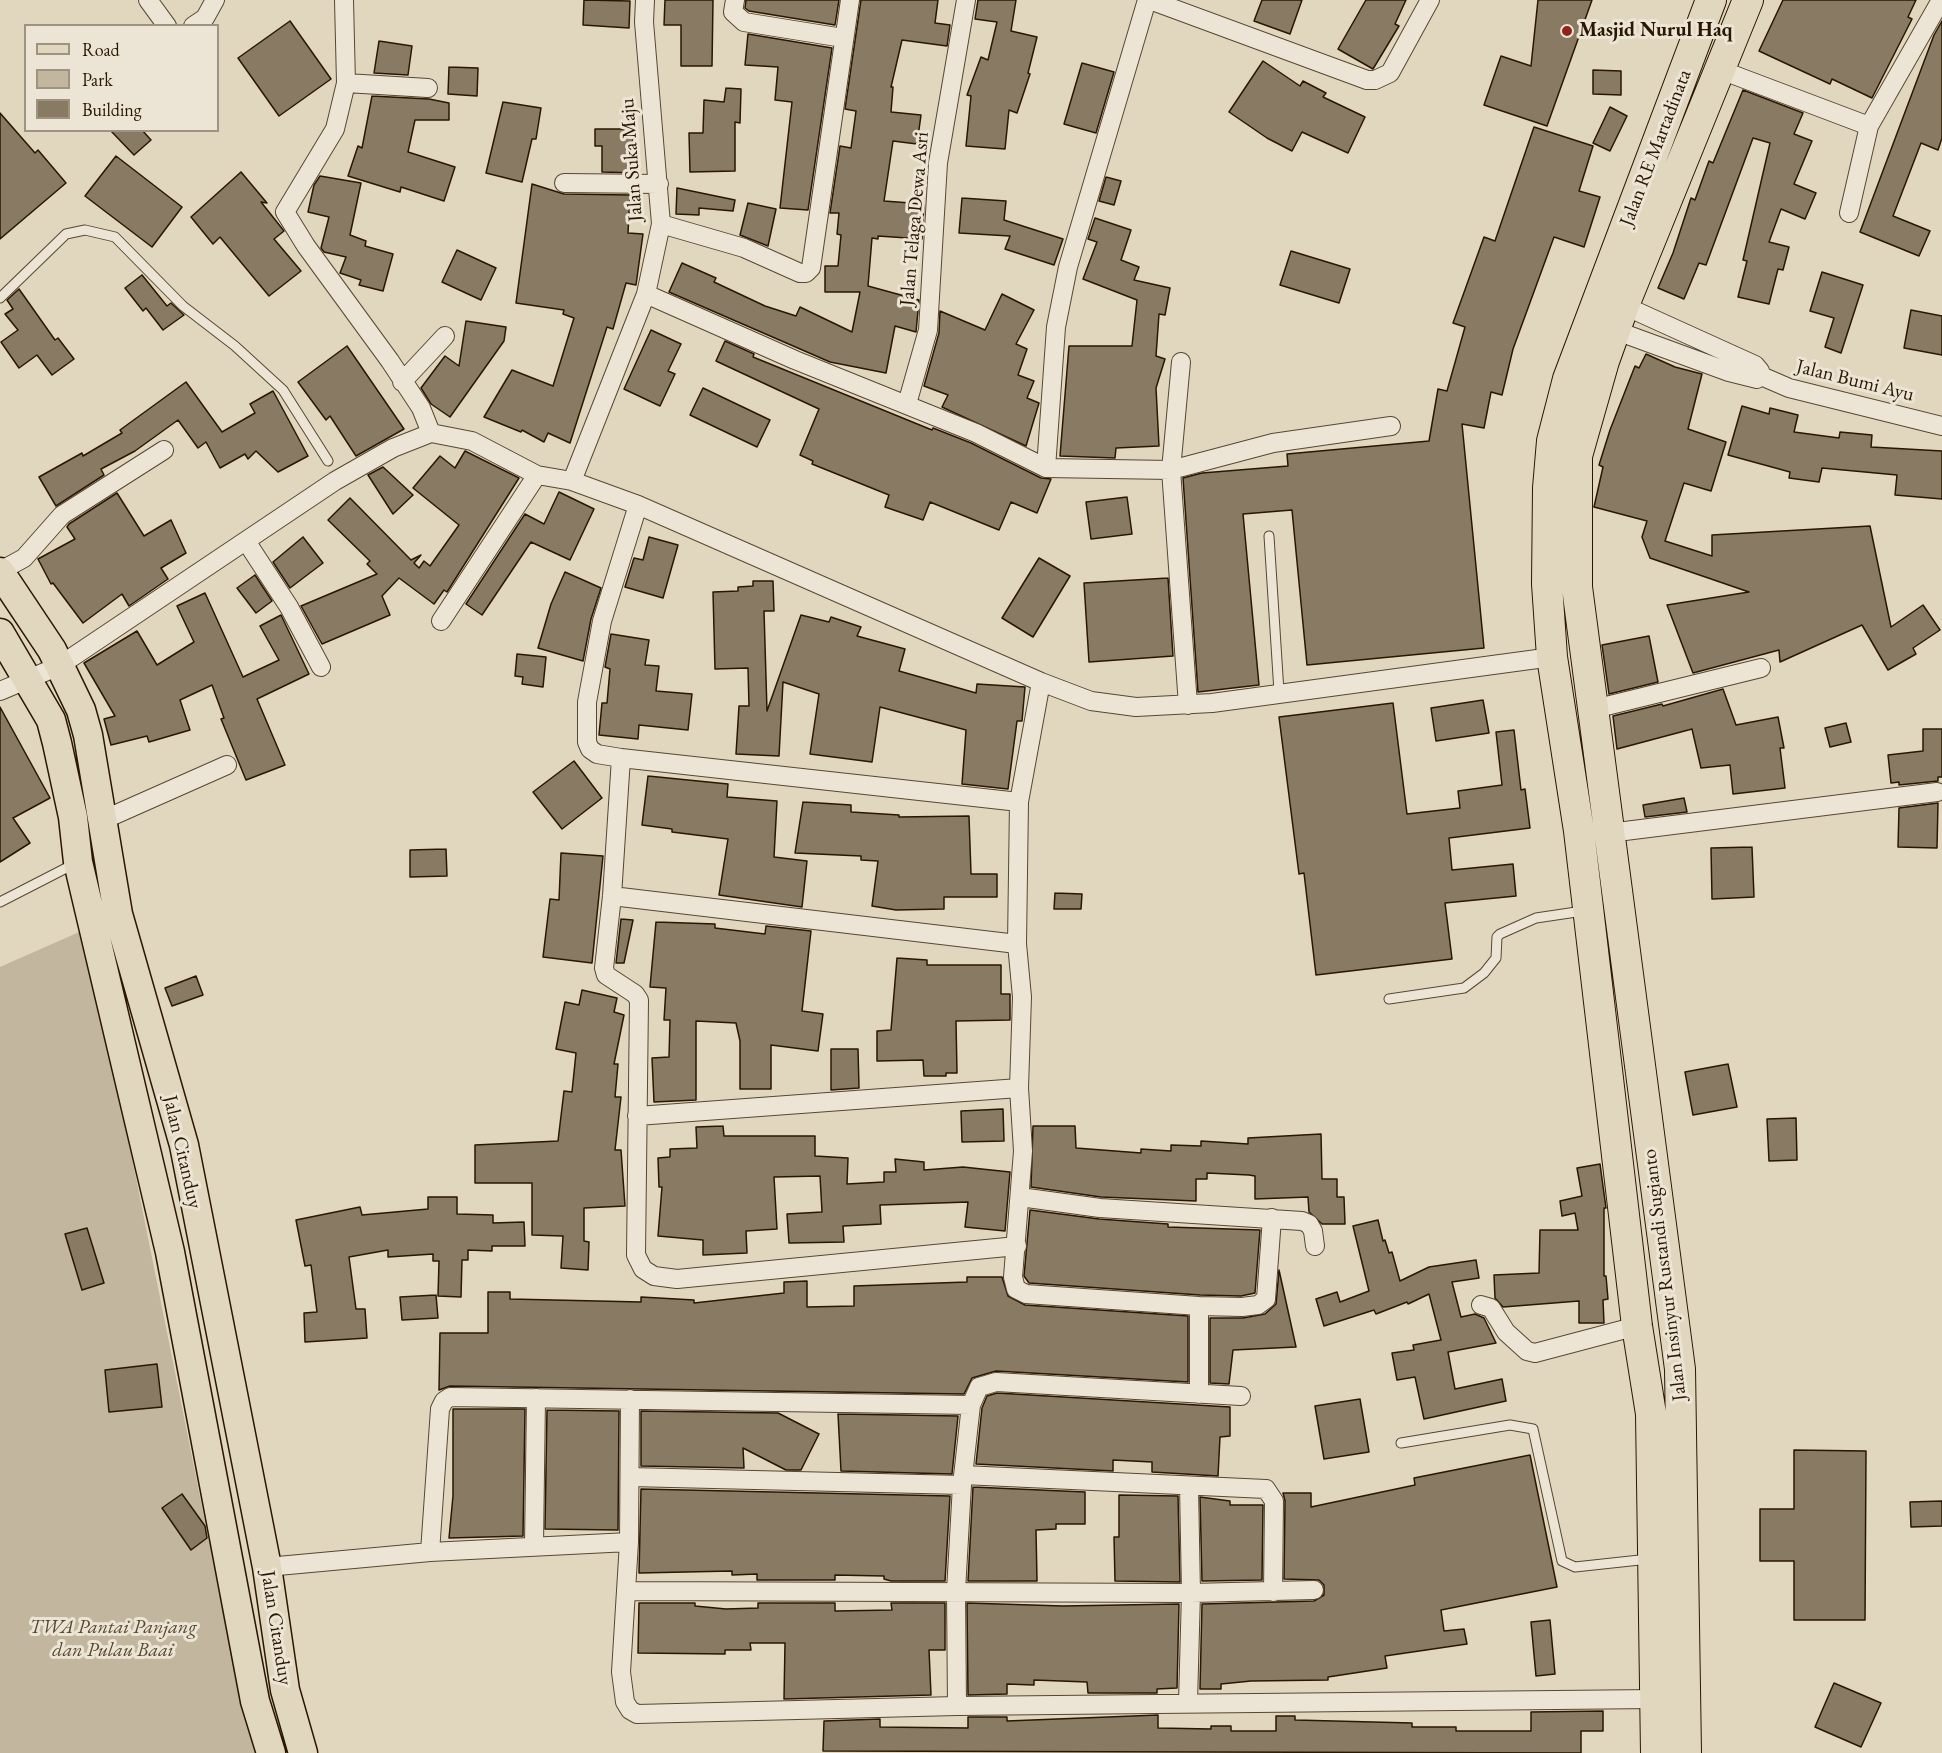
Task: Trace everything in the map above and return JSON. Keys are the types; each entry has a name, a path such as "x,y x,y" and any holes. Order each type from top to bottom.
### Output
{"highway":[{"name":"Jalan RE Martadinata","path":"1607,313 1711,0"},
{"path":"1656,1753 1651,1414 1637,1326 1579,831 1552,657 1548,584 1548,488 1552,441 1568,379 1607,313 1748,0"},
{"name":"Jalan Insinyur Rustandi Sugianto","path":"1607,313 1604,361 1577,456 1577,587 1680,1368 1686,1753"},
{"path":"1588,910 1618,904"}],"main road":[{"name":"Jalan Citanduy","path":"0,571 52,650 81,710 88,735 118,914 184,1145 267,1567 285,1690 303,1753"},
{"name":"Jalan Citanduy","path":"0,633 51,720 73,817 78,862 170,1252 255,1701 271,1753"},
{"path":"255,1701 285,1690"}],"street":[{"path":"148,0 166,24"},
{"path":"196,24 205,18 215,0"},
{"path":"344,0 346,83 335,129 321,155 287,205 285,212 306,246 390,361 421,408 431,433"},
{"name":"Jalan Suka Maju","path":"572,481 646,294 661,224 644,22 645,0"},
{"path":"735,0 733,12 744,22 843,38"},
{"path":"661,224 744,248 800,273 806,273 811,268 850,0"},
{"name":"Jalan Telaga Dewa Asri","path":"907,404 928,330 938,163 966,0"},
{"path":"1046,468 1056,327 1066,277 1148,0 1367,80 1375,80 1390,73 1430,0"},
{"path":"1849,213 1869,126 1941,0"},
{"path":"1718,69 1869,126"},
{"path":"346,83 428,87"},
{"path":"564,183 659,184"},
{"path":"646,294 795,360 907,404 1046,468 1171,471 1273,443 1391,426"},
{"path":"1607,313 1730,372 1758,377"},
{"name":"Jalan Bumi Ayu","path":"1607,313 1755,365 1761,371 1758,377 1790,388 1942,426"},
{"path":"402,382 445,336"},
{"path":"1181,362 1171,471 1188,705"},
{"path":"0,691 59,666 335,481 393,448 431,433 472,441 537,475 572,481 638,505 1041,682 1091,701 1136,707 1188,705 1552,657"},
{"path":"0,571 24,558 62,515 164,450"},
{"path":"441,621 537,475"},
{"path":"638,505 602,621 587,702 586,742 590,749 597,754 621,758 1019,802"},
{"path":"246,541 289,607 321,667"},
{"path":"1594,709 1761,668"},
{"path":"1041,682 1019,802 1017,944 1022,997 1019,1089 1023,1151 1014,1284 1016,1289 1026,1294 1199,1306 1258,1305 1266,1299 1272,1218"},
{"path":"621,758 612,896 604,968 606,975 636,994 639,1000 636,1255 643,1269 654,1276 676,1279 1017,1246"},
{"path":"103,820 227,765"},
{"path":"1609,833 1937,792"},
{"path":"612,896 1017,944"},
{"path":"637,1116 1019,1089"},
{"path":"1020,1197 1100,1208 1272,1218 1309,1224 1315,1246"},
{"path":"1481,1305 1491,1308 1506,1332 1527,1351 1535,1353 1637,1326"},
{"path":"1199,1306 1199,1394"},
{"path":"957,1706 956,1591 962,1480 971,1405 979,1387 996,1382 1241,1396"},
{"path":"430,1552 440,1409 444,1401 450,1397 971,1405"},
{"path":"534,1545 536,1398"},
{"path":"630,1399 629,1542 621,1672 625,1702 630,1710 637,1714 1188,1702 1655,1699"},
{"path":"630,1477 962,1480 1260,1487 1271,1494 1274,1501 1274,1592"},
{"path":"1188,1702 1191,1593 1189,1486"},
{"path":"267,1567 430,1552 629,1542"},
{"path":"627,1591 1191,1593 1314,1590"}],"lane":[{"path":"0,298 58,239 66,234 85,230 115,237 183,306 235,346 283,390 328,460"},
{"path":"1269,536 1279,693"},
{"path":"0,902 78,862"},
{"path":"1389,999 1464,988 1484,973 1496,958 1497,937 1500,934 1536,918 1588,910"},
{"path":"1401,1443 1510,1425 1533,1429 1562,1561 1575,1566 1654,1558"}],"green space":[{"name":"TWA Pantai Panjang dan Pulau Baai","path":"86,929 242,1706 260,1753 0,1753 0,967"}],"building":[{"path":"584,0 630,1 629,28 583,25"},
{"path":"665,0 713,0 712,66 681,66 681,25 664,25"},
{"path":"746,0 839,0 835,25 749,11 745,8"},
{"path":"861,0 938,0 935,23 950,25 947,46 902,40 891,87 893,87 891,112 921,115 917,144 893,141 884,201 924,204 922,239 878,236 878,239 872,238 868,286 919,300 916,332 895,326 886,373 830,362 669,292 682,263 716,278 714,282 765,306 796,316 800,307 852,332 860,292 825,292 825,266 838,266 841,235 837,234 839,213 830,213 840,146 851,148 856,111 845,109"},
{"path":"978,0 1016,0 1011,31 1037,37 1028,73 1030,74 1017,113 1009,110 1005,149 966,146 971,96 967,95 981,57 988,60 997,22 975,19"},
{"path":"1262,0 1302,0 1290,34 1254,21"},
{"path":"1366,0 1406,0 1395,24 1399,26 1373,69 1338,49"},
{"path":"1538,0 1592,0 1547,126 1484,105 1501,56 1531,66"},
{"path":"1783,0 1916,0 1908,17 1912,19 1872,98 1832,79 1830,84 1759,51"},
{"path":"290,21 331,79 279,116 238,58"},
{"path":"1942,21 1942,138 1938,150 1921,143 1893,216 1930,231 1919,256 1860,232 1934,35"},
{"path":"748,34 832,48 808,210 780,208 792,102 775,100 778,67 745,65"},
{"path":"379,41 412,46 408,75 374,73"},
{"path":"1263,61 1300,86 1303,81 1326,93 1323,97 1365,117 1348,153 1302,132 1292,151 1267,138 1229,112"},
{"path":"1082,63 1114,72 1096,133 1064,124"},
{"path":"449,67 478,68 477,96 448,94"},
{"path":"1593,70 1621,71 1621,95 1593,94"},
{"path":"726,88 741,89 740,123 735,122 735,171 690,172 689,133 703,133 704,100 724,102"},
{"path":"1743,90 1803,113 1794,134 1812,141 1794,184 1816,193 1805,219 1781,209 1769,242 1789,247 1783,270 1778,269 1769,304 1738,297 1747,261 1743,260 1770,143 1753,138 1706,265 1699,263 1684,299 1658,288 1673,253 1691,198 1695,200 1709,161 1713,163"},
{"path":"372,96 429,99 449,103 449,120 415,120 408,152 455,167 444,201 401,187 400,192 348,176 358,146 362,148"},
{"path":"503,102 541,108 536,139 532,139 522,182 486,173"},
{"path":"1610,107 1627,116 1610,151 1593,143"},
{"path":"0,113 35,153 38,150 66,183 0,239"},
{"path":"1534,127 1593,146 1579,191 1600,197 1584,247 1554,237 1513,349 1502,395 1491,392 1484,428 1462,424 1484,648 1307,665 1292,510 1243,514 1259,685 1198,692 1183,478 1202,473 1288,466 1287,454 1429,441 1438,389 1447,391 1465,327 1453,323 1484,237 1495,241"},
{"path":"595,129 633,129 633,152 639,152 639,173 602,172 602,146 595,146"},
{"path":"112,132 144,132 151,140 134,155"},
{"path":"116,156 182,207 152,247 85,196"},
{"path":"241,172 267,203 261,202 284,231 274,239 301,271 269,296 220,237 213,244 191,217"},
{"path":"320,176 361,183 350,235 366,241 365,246 393,254 383,291 359,285 361,280 340,273 346,257 324,252 321,248 329,217 308,212 314,185"},
{"path":"1106,177 1121,181 1114,205 1099,201"},
{"path":"532,184 564,194 630,195 628,233 643,234 636,285 626,283 613,329 607,327 570,443 548,433 544,442 522,430 521,432 484,417 512,370 553,386 574,318 563,314 564,310 516,303"},
{"path":"677,188 735,200 733,211 699,208 699,215 676,214"},
{"path":"962,198 1006,201 1004,220 1063,239 1054,265 1005,249 1010,236 959,233"},
{"path":"748,203 776,209 768,246 740,235"},
{"path":"1095,218 1131,230 1121,260 1139,267 1134,280 1170,288 1165,315 1159,314 1156,356 1165,359 1156,388 1159,446 1116,448 1115,458 1060,456 1069,346 1132,346 1137,300 1083,279 1097,242 1088,239"},
{"path":"457,250 496,268 481,300 442,282"},
{"path":"1291,251 1350,269 1339,303 1280,285"},
{"path":"1822,272 1863,285 1841,353 1825,347 1834,318 1810,311"},
{"path":"142,275 167,306 171,303 184,315 163,330 146,308 143,311 125,288"},
{"path":"19,289 55,340 58,338 74,359 52,375 37,355 19,368 1,342 18,330 5,314 13,309 7,300"},
{"path":"1002,294 1034,310 1016,344 1027,349 1018,375 1034,381 1027,398 1039,403 1026,446 942,407 948,395 924,386 939,333 940,311 985,330"},
{"path":"1911,310 1942,316 1942,355 1904,348"},
{"path":"466,321 506,327 504,341 450,417 431,404 421,388 445,356 459,366"},
{"path":"651,330 681,344 668,371 675,374 660,406 624,389"},
{"path":"725,341 754,354 753,357 932,430 933,428 971,443 1041,478 1051,479 1037,513 1011,502 999,530 930,502 923,520 885,507 889,495 812,464 813,461 800,455 819,409 716,361"},
{"path":"347,346 404,429 356,456 330,416 326,420 298,382"},
{"path":"1646,354 1675,367 1702,374 1688,429 1726,442 1711,491 1684,483 1665,541 1712,556 1712,535 1870,526 1891,627 1923,605 1940,630 1913,648 1916,654 1888,670 1862,625 1780,662 1779,650 1693,673 1667,605 1749,592 1650,558 1642,537 1647,521 1594,507 1603,467 1599,465 1610,430 1635,366 1639,368"},
{"path":"186,382 222,432 255,413 250,404 273,391 308,456 278,472 256,451 248,459 245,454 220,468 206,442 198,448 178,420 135,451 101,469 104,475 56,506 39,477 82,453 83,456 122,433 120,430"},
{"path":"703,388 770,420 757,447 690,415"},
{"path":"1742,406 1769,414 1770,408 1798,415 1794,432 1839,438 1840,432 1872,435 1871,447 1942,451 1942,499 1895,495 1897,475 1822,468 1819,482 1789,478 1790,472 1728,455"},
{"path":"465,451 519,478 447,592 444,590 434,604 399,578 382,596 390,615 322,644 301,606 377,574 367,564 370,561 328,520 350,498 411,560 421,555 414,563 419,568 424,561 430,566 459,525 413,488 440,456 455,468"},
{"path":"383,467 413,495 393,514 368,475"},
{"path":"559,492 594,509 570,560 531,542 482,615 466,604 525,514 544,524"},
{"path":"117,493 144,536 171,520 186,553 161,568 168,579 129,606 122,594 83,623 53,583 51,584 38,559 75,539 67,527 69,524"},
{"path":"1127,497 1132,534 1091,539 1086,502"},
{"path":"303,537 323,563 290,588 273,562"},
{"path":"649,537 678,545 663,598 625,587 634,558 643,560"},
{"path":"1039,558 1070,576 1033,637 1002,618"},
{"path":"565,572 601,588 591,619 583,661 538,648 551,604"},
{"path":"255,575 272,601 256,613 237,588"},
{"path":"1168,578 1173,656 1089,662 1084,583"},
{"path":"753,581 773,581 774,611 764,611 767,711 801,615 829,622 831,617 861,627 857,636 905,649 899,671 976,693 977,684 1025,687 1022,721 1017,721 1008,789 962,784 966,730 880,707 872,762 810,754 819,694 783,682 779,756 736,754 739,706 749,706 748,668 715,669 713,592 738,591 738,587 753,586"},
{"path":"205,593 243,677 279,660 260,626 281,615 309,674 257,699 285,765 246,780 221,719 224,718 212,685 180,700 190,730 149,742 147,736 111,745 104,719 115,716 84,663 137,631 157,665 194,642 177,606"},
{"path":"611,634 649,640 645,665 659,666 656,691 692,694 688,730 639,725 638,739 599,735 602,703 607,703 610,669 605,667"},
{"path":"1649,636 1658,682 1609,694 1602,645"},
{"path":"517,654 546,657 543,687 522,684 523,677 515,676"},
{"path":"1723,689 1736,725 1778,717 1784,748 1780,748 1785,788 1733,794 1730,765 1701,768 1692,729 1617,749 1613,716 1662,704 1663,706"},
{"path":"1483,700 1489,733 1436,741 1431,708"},
{"path":"1393,703 1407,814 1460,808 1458,791 1502,785 1496,732 1514,730 1521,790 1525,789 1530,828 1449,838 1452,870 1513,864 1516,896 1445,903 1452,959 1316,975 1304,873 1299,874 1279,717"},
{"path":"0,707 50,798 13,818 30,843 0,862"},
{"path":"1846,723 1851,742 1830,747 1825,728"},
{"path":"1923,729 1942,729 1942,777 1938,777 1938,781 1899,785 1899,782 1891,783 1888,755 1923,751"},
{"path":"574,761 602,798 562,829 533,792"},
{"path":"648,776 728,784 727,797 777,801 774,857 807,861 802,907 719,895 728,839 672,832 672,829 642,825"},
{"path":"1684,798 1687,812 1645,817 1643,805"},
{"path":"803,802 851,805 851,812 899,815 899,817 969,816 971,874 997,874 997,897 944,897 944,909 896,910 872,906 878,861 861,860 861,856 795,853"},
{"path":"1938,803 1937,848 1898,847 1899,808"},
{"path":"1752,847 1754,897 1712,899 1711,848"},
{"path":"446,849 447,876 410,877 410,850"},
{"path":"561,853 603,856 592,963 543,957 550,899 559,900"},
{"path":"1055,893 1082,894 1081,909 1054,909"},
{"path":"621,919 633,920 624,963 616,963"},
{"path":"656,922 715,924 715,928 765,934 766,926 811,931 802,1011 823,1014 818,1051 771,1045 771,1089 740,1089 740,1041 736,1023 696,1021 696,1100 654,1102 652,1058 669,1057 670,1020 664,1020 666,988 650,987"},
{"path":"897,958 927,960 927,965 1001,965 1001,994 1010,994 1010,1020 956,1021 957,1073 946,1073 946,1076 924,1076 923,1060 877,1061 877,1031 891,1030"},
{"path":"196,976 203,995 172,1006 165,988"},
{"path":"582,990 617,998 614,1012 624,1015 614,1064 618,1064 615,1097 621,1097 615,1150 621,1150 625,1206 584,1208 584,1241 589,1242 588,1270 561,1268 563,1236 532,1235 532,1183 475,1183 475,1145 558,1141 564,1091 572,1092 576,1053 556,1049 565,1002 579,1005"},
{"path":"831,1049 858,1049 859,1088 831,1090"},
{"path":"1728,1064 1737,1107 1693,1115 1685,1072"},
{"path":"1003,1109 1004,1141 962,1142 961,1111"},
{"path":"1796,1118 1797,1160 1769,1161 1767,1119"},
{"path":"723,1126 724,1136 815,1136 815,1156 848,1158 847,1184 884,1182 884,1172 896,1172 895,1159 924,1162 924,1170 963,1167 1010,1172 1005,1231 965,1227 968,1202 880,1205 881,1224 843,1226 844,1242 789,1243 787,1214 822,1212 820,1176 774,1177 777,1229 746,1231 747,1253 703,1255 703,1240 658,1236 662,1187 659,1187 658,1158 670,1157 670,1149 697,1148 696,1127"},
{"path":"1033,1126 1075,1126 1076,1148 1141,1153 1141,1149 1171,1151 1171,1145 1201,1146 1201,1141 1248,1144 1248,1138 1321,1134 1322,1179 1337,1179 1337,1197 1344,1197 1345,1224 1322,1224 1309,1212 1308,1197 1255,1199 1255,1176 1249,1175 1207,1173 1207,1179 1196,1179 1196,1201 1101,1197 1031,1187"},
{"path":"1600,1164 1606,1208 1604,1208 1604,1276 1606,1276 1608,1299 1603,1300 1604,1323 1579,1323 1579,1301 1503,1307 1495,1298 1494,1275 1539,1273 1540,1230 1578,1230 1575,1213 1562,1216 1560,1201 1582,1196 1577,1168"},
{"path":"428,1197 457,1197 457,1214 493,1215 493,1223 524,1222 525,1246 492,1246 492,1251 468,1250 468,1260 462,1260 461,1297 438,1296 439,1261 433,1261 433,1254 388,1257 388,1250 349,1257 356,1309 365,1309 367,1338 305,1342 304,1313 317,1312 311,1265 305,1266 296,1220 360,1207 362,1215 428,1209"},
{"path":"1030,1210 1099,1219 1168,1224 1168,1227 1260,1230 1255,1293 1241,1296 1200,1295 1029,1283 1024,1276"},
{"path":"1378,1220 1383,1241 1385,1240 1389,1253 1392,1252 1400,1281 1429,1267 1476,1260 1479,1278 1452,1282 1461,1317 1475,1314 1484,1318 1496,1343 1448,1352 1455,1389 1502,1379 1506,1401 1424,1419 1415,1377 1397,1380 1392,1353 1414,1350 1413,1345 1441,1340 1429,1294 1408,1304 1407,1302 1376,1314 1374,1310 1324,1326 1316,1299 1337,1292 1340,1302 1369,1291 1353,1226"},
{"path":"87,1228 104,1283 82,1290 65,1234"},
{"path":"1279,1270 1296,1347 1233,1350 1229,1384 1210,1383 1210,1318 1243,1318 1265,1314 1276,1304"},
{"path":"967,1277 1002,1277 1008,1296 1025,1305 1188,1316 1188,1382 996,1371 972,1378 964,1394 450,1386 439,1390 440,1333 488,1333 488,1292 510,1292 510,1299 641,1302 641,1297 694,1300 694,1303 784,1293 784,1282 807,1281 807,1307 854,1306 854,1286 967,1282"},
{"path":"436,1295 438,1318 402,1320 400,1297"},
{"path":"157,1364 162,1407 109,1412 105,1370"},
{"path":"997,1393 1230,1407 1230,1436 1220,1437 1218,1476 1152,1472 1152,1462 1113,1460 1113,1471 976,1464 982,1408 987,1396"},
{"path":"1360,1399 1369,1452 1324,1459 1315,1406"},
{"path":"453,1409 525,1409 523,1536 449,1538 453,1496"},
{"path":"547,1410 619,1411 618,1530 545,1529"},
{"path":"641,1411 778,1413 819,1434 801,1470 786,1470 743,1448 744,1468 641,1466"},
{"path":"838,1414 958,1416 952,1474 841,1471"},
{"path":"1794,1450 1866,1451 1865,1620 1794,1620 1794,1561 1760,1561 1760,1509 1794,1509"},
{"path":"1530,1455 1557,1587 1441,1610 1444,1631 1464,1629 1467,1644 1385,1656 1387,1668 1328,1677 1328,1680 1251,1681 1221,1684 1221,1689 1200,1689 1202,1604 1314,1601 1324,1595 1324,1585 1319,1580 1284,1579 1285,1501 1283,1493 1311,1493 1311,1507 1415,1485 1414,1478"},
{"path":"973,1487 1085,1492 1085,1524 1056,1524 1056,1529 1036,1530 1037,1581 968,1581"},
{"path":"641,1489 950,1496 945,1581 891,1581 884,1579 884,1576 835,1575 835,1580 757,1580 757,1574 732,1575 732,1571 639,1573"},
{"path":"182,1494 205,1526 207,1538 191,1550 162,1508"},
{"path":"1119,1495 1178,1496 1180,1582 1115,1581 1114,1537 1119,1537"},
{"path":"1200,1497 1230,1501 1230,1505 1263,1505 1262,1580 1202,1581"},
{"path":"1942,1501 1942,1526 1911,1527 1910,1502"},
{"path":"639,1603 695,1603 695,1606 726,1609 758,1608 758,1603 835,1603 835,1611 892,1610 891,1603 945,1603 945,1650 929,1650 931,1695 784,1699 785,1643 750,1643 751,1650 725,1650 725,1654 638,1653"},
{"path":"967,1603 1063,1606 1179,1604 1177,1688 1157,1689 1157,1693 1088,1693 1087,1682 1034,1680 1034,1685 1007,1684 1007,1694 968,1695"},
{"path":"1550,1620 1555,1674 1536,1676 1531,1622"},
{"path":"1834,1683 1881,1703 1861,1747 1815,1727"},
{"path":"1603,1711 1603,1731 1581,1731 1581,1753 823,1751 824,1721 880,1719 880,1727 968,1728 968,1717 1007,1717 1007,1721 1158,1715 1158,1728 1211,1729 1211,1726 1231,1726 1231,1731 1276,1731 1276,1716 1295,1716 1295,1720 1412,1723 1412,1727 1456,1727 1456,1731 1531,1731 1531,1712"}],"place":[{"name":"Masjid Nurul Haq","path":"1567,31"}]}
